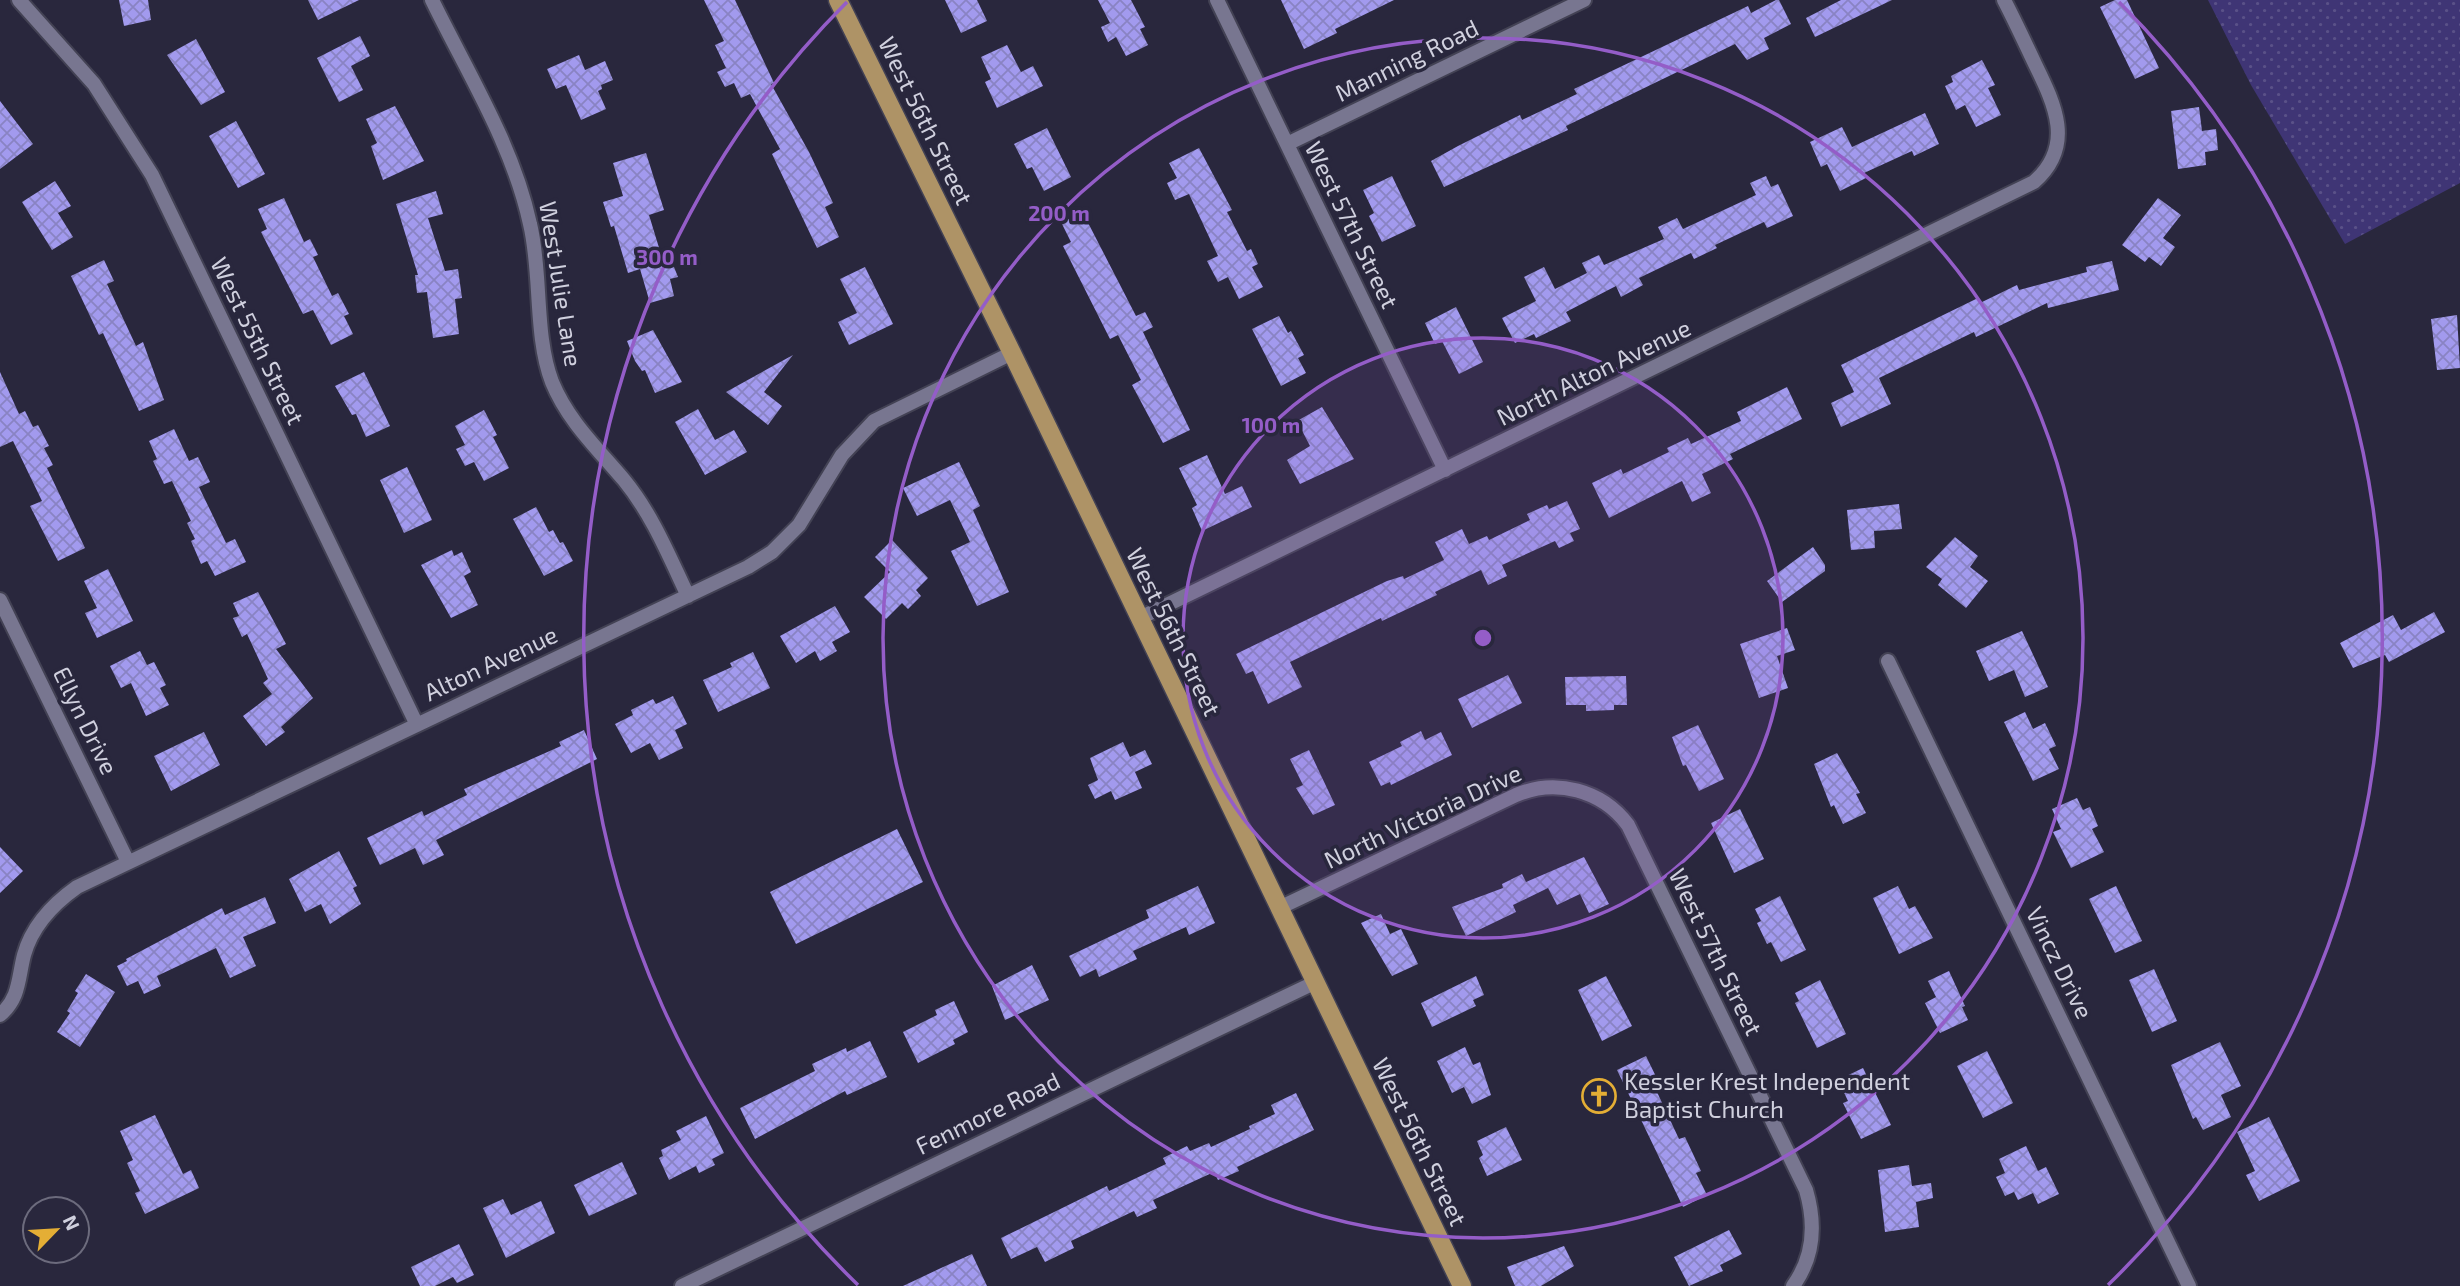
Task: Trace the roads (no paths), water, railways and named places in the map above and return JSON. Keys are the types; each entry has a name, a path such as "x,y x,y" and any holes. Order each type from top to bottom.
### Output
{"main road":[{"name":"West 56th Street","path":"838,0 1012,352 1462,1286"}],"street":[{"name":"West 55th Street","path":"19,0 94,85 152,174 417,725"},
{"name":"West Julie Lane","path":"432,0 521,190 534,245 546,352 552,381 580,432 612,466 649,518 688,596"},
{"name":"West 57th Street","path":"1217,0 1445,470"},
{"name":"Manning Road","path":"1287,144 1584,0"},
{"name":"North Alton Avenue","path":"1140,618 2024,189 2043,173 2056,153 2060,130 2056,106 2004,0"},
{"name":"Alton Avenue","path":"0,1015 19,987 24,954 44,916 77,887 748,567 786,540 806,517 842,455 874,421 1012,352"},
{"name":"Ellyn Drive","path":"0,600 128,862"},
{"name":"Vincz Drive","path":"1888,661 2189,1286"},
{"name":"North Victoria Drive","path":"1279,908 1523,792 1560,787 1589,794"},
{"name":"West 57th Street","path":"1589,794 1615,811 1628,825 1806,1191 1813,1230 1806,1262 1793,1286"},
{"name":"Fenmore Road","path":"682,1286 1314,983"}],"place":[{"name":"Kessler Krest Independent Baptist Church","path":"1599,1096"}]}
